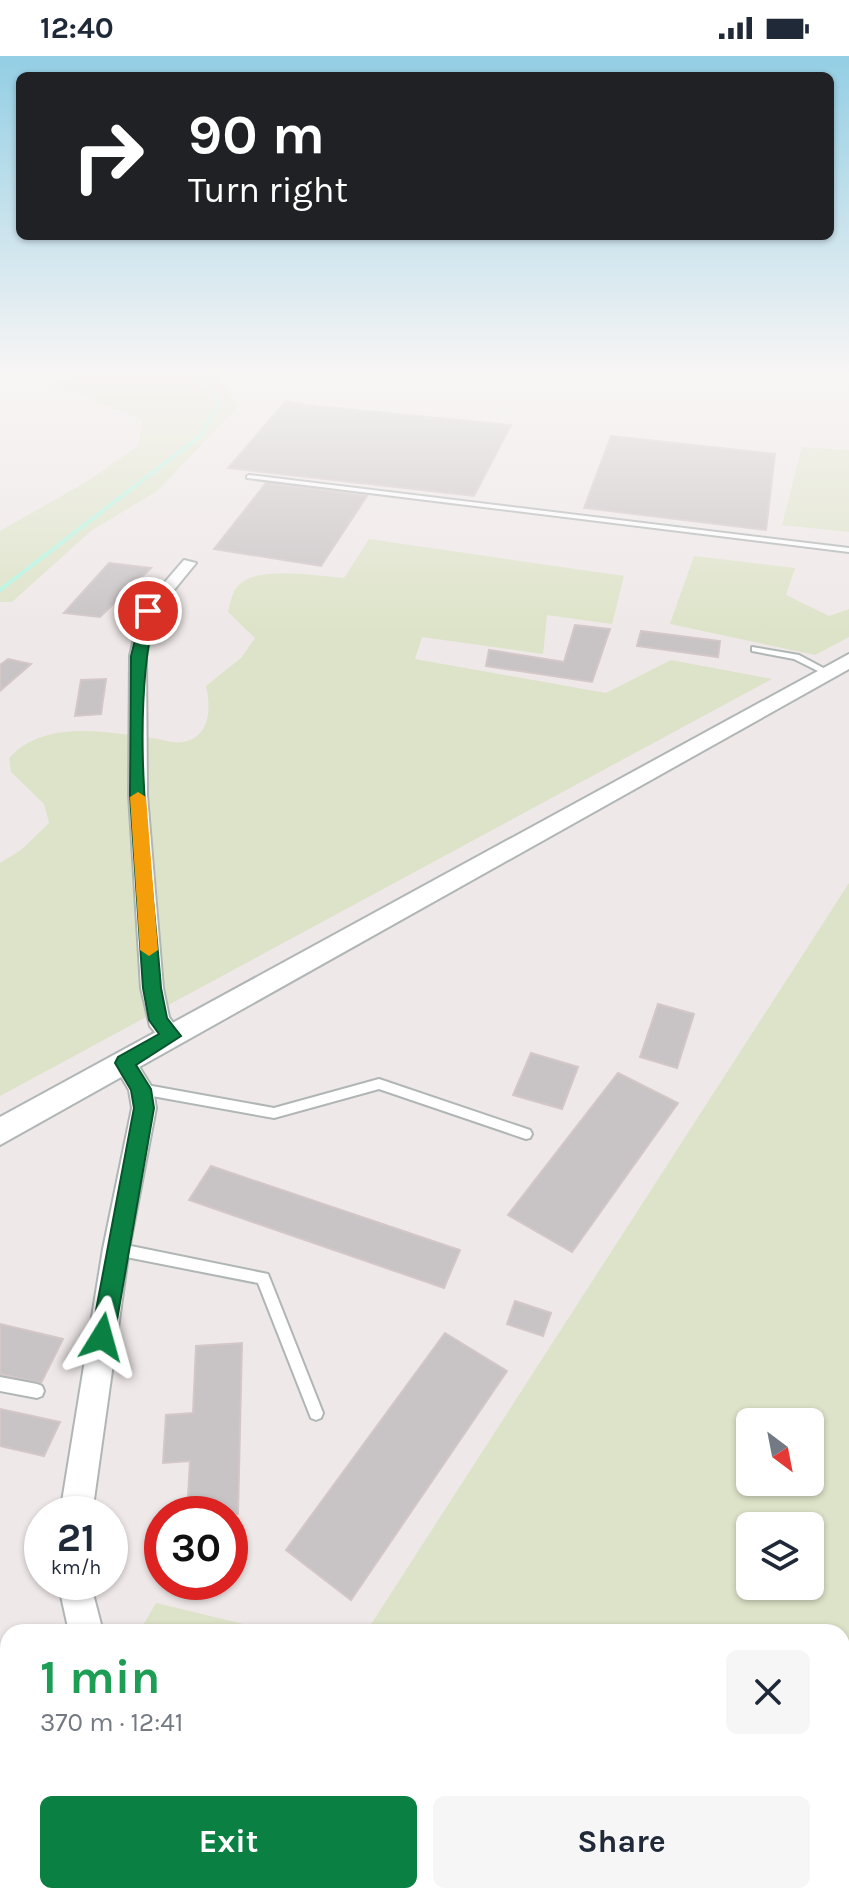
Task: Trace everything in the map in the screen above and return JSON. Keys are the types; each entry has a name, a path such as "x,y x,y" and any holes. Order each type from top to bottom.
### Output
{"street":[{"path":"171,1036 158,1020 152,988 138,795 136,703 138,656 148,611 189,563"},
{"path":"0,1132 838,666"},
{"path":"79,1496 116,1249 144,1108 141,1089 125,1063"},
{"path":"78,1600 84,1624"}],"lane":[{"path":"249,477 849,550"},
{"path":"755,649 838,666"},
{"path":"141,1089 274,1113 379,1084 526,1134"},
{"path":"116,1249 263,1278 316,1413"},
{"path":"0,1384 37,1391"}],"green space":[{"path":"120,458 189,458 156,492 92,530 12,602 0,602 0,531 86,482"},
{"path":"799,458 849,458 849,532 782,525"},
{"path":"369,539 624,576 612,624 547,615 543,654 422,637 415,659 606,693 671,660 772,679 0,1096 0,863 21,850 49,823 44,804 11,772 9,758 40,738 76,731 176,742 192,739 204,728 207,720 206,686 241,658 255,638 228,612 238,586 250,578 276,573 344,578"},
{"path":"694,556 795,568 786,595 829,616 849,609 849,637 815,655 670,624"},
{"path":"849,883 849,1624 371,1624"},
{"path":"156,1603 244,1624 144,1624"}],"building":[{"path":"236,458 494,458 474,496 228,468"},
{"path":"603,458 774,458 766,530 584,508"},
{"path":"266,483 367,496 321,566 214,549"},
{"path":"109,563 151,568 100,617 64,613"},
{"path":"575,625 610,629 592,682 486,666 489,650 564,662"},
{"path":"641,631 720,641 718,657 637,646"},
{"path":"8,659 31,664 0,691 0,665"},
{"path":"106,679 101,714 75,716 81,680"},
{"path":"658,1004 694,1014 677,1068 640,1057"},
{"path":"531,1053 578,1067 562,1109 513,1095"},
{"path":"618,1073 678,1103 572,1252 508,1215"},
{"path":"211,1166 460,1250 444,1288 189,1200"},
{"path":"515,1301 551,1313 543,1336 507,1324"},
{"path":"0,1324 63,1339 41,1383 0,1374"},
{"path":"445,1333 507,1371 351,1600 286,1550"},
{"path":"242,1343 238,1496 188,1496 190,1461 163,1463 166,1415 193,1413 196,1346"},
{"path":"0,1409 60,1422 44,1456 0,1446"}],"waterway":[{"path":"0,590 171,458"}],"slow traffic":[{"path":"138,797 149,950"}],"route":[{"path":"102,1337 144,1108 141,1089 125,1063 171,1036 158,1020 152,988 138,795 135,718 138,656 148,611"}]}
